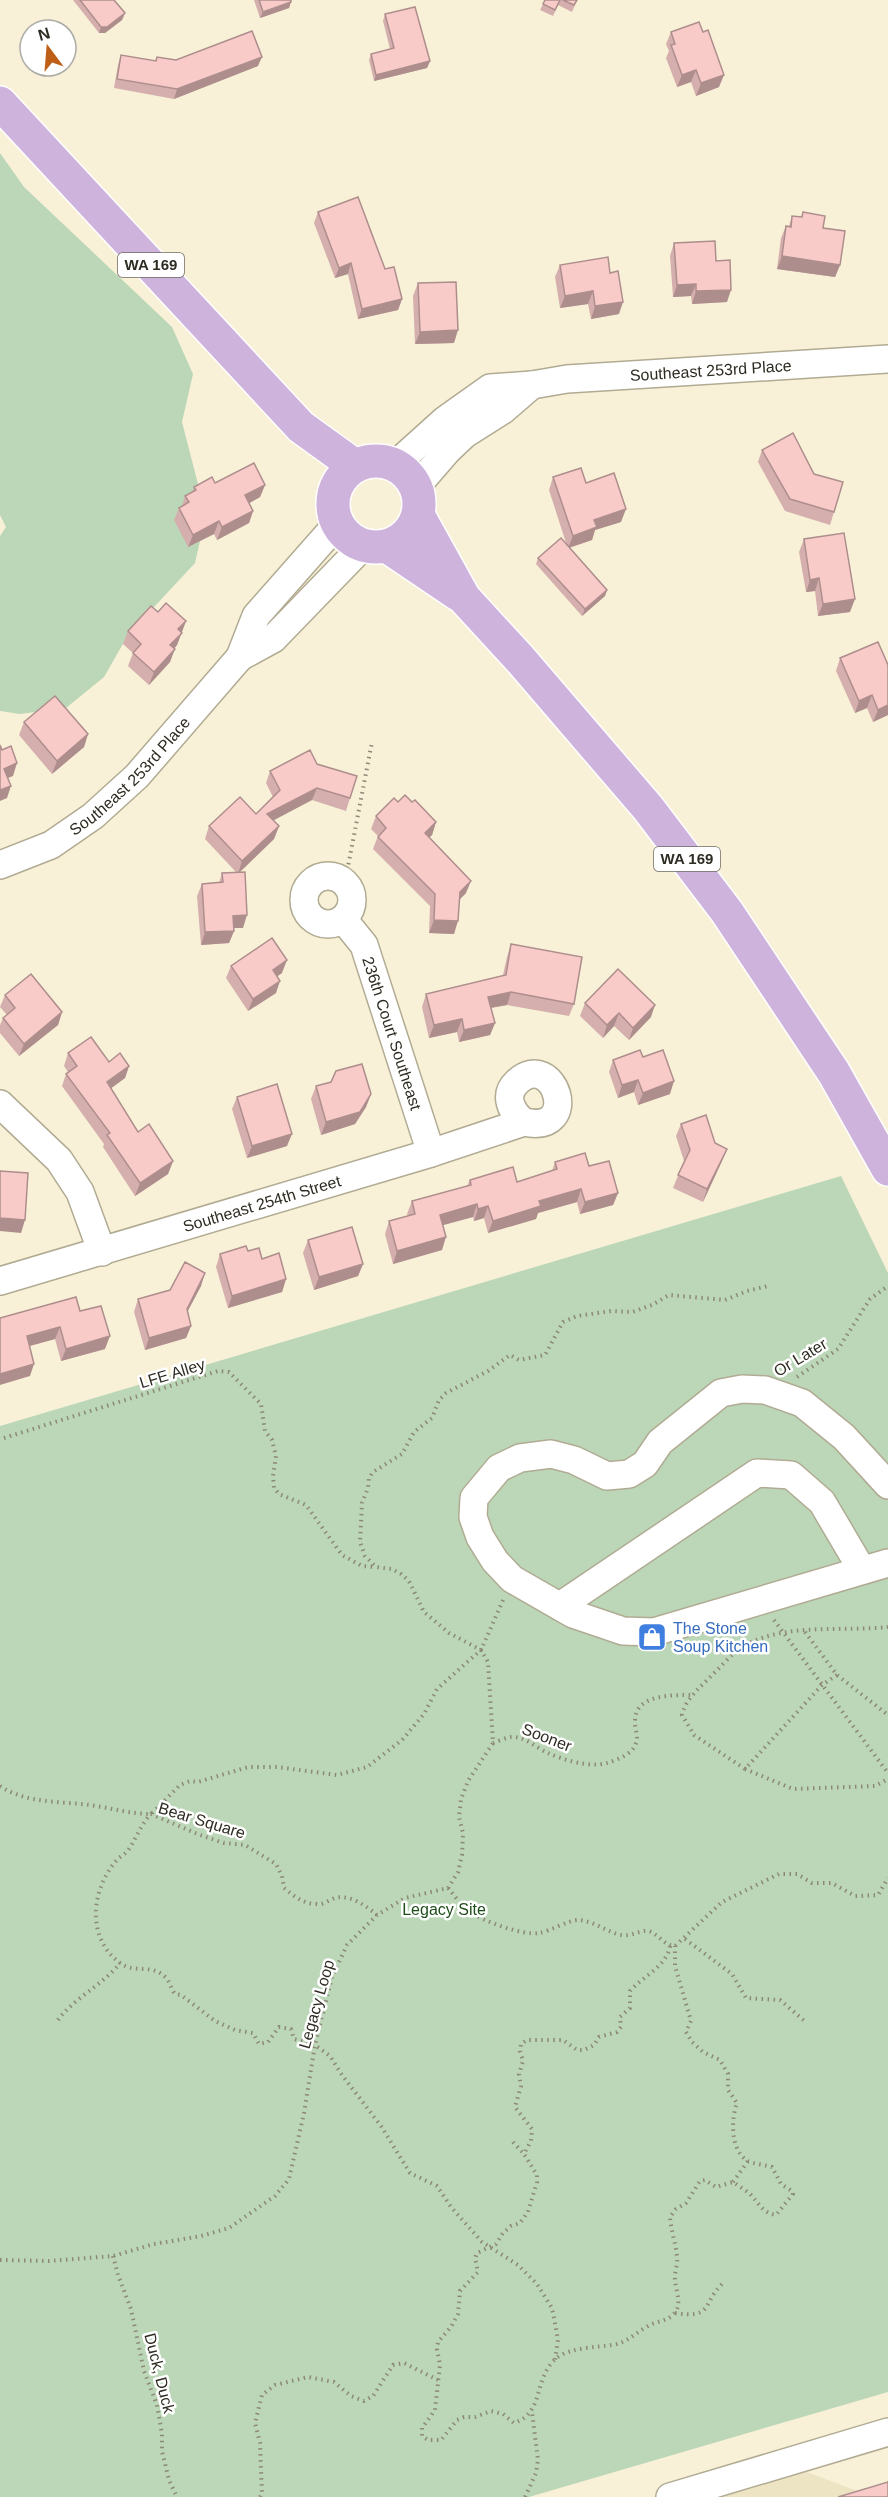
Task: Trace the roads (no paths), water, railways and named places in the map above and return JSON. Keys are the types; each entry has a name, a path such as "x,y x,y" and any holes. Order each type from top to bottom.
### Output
{"main road":[{"name":"WA 169","path":"0,104 301,427 355,466"},
{"name":"WA 169","path":"301,427 345,534 375,545 464,598"},
{"path":"336,508 339,482 355,466 377,461 410,489 406,535 375,545"},
{"name":"WA 169","path":"410,489 464,598 520,659 648,808 727,912 834,1073 888,1169"}],"street":[{"name":"Southeast 253rd Place","path":"410,489 465,434 503,410 532,385 567,379 888,358"},
{"name":"Southeast 253rd Place","path":"0,865 51,845 93,816 137,776 240,657 256,616 336,508"},
{"name":"Southeast 253rd Place","path":"240,657 273,639 375,545"},
{"path":"332,875 345,882 352,893 353,903 344,919 325,924 309,915 304,897 307,888 322,876 332,875"},
{"name":"236th Court Southeast","path":"344,919 364,945 430,1152"},
{"path":"0,1104 58,1160 80,1191 102,1252"},
{"name":"Southeast 254th Street","path":"0,1281 102,1252 524,1122"},
{"path":"888,1485 844,1437 802,1403 765,1389 742,1389 721,1393 660,1442 645,1464 629,1474 607,1476 574,1460 551,1454 520,1458 500,1468 474,1498 473,1517 480,1536 495,1561 512,1579 573,1614 623,1631 654,1632 888,1563"},
{"path":"560,1606 757,1473 790,1475 822,1502 862,1570"},
{"path":"670,2497 888,2432"}],"place":[{"name":"The Stone Soup Kitchen","path":"652,1637"}],"park label":[{"name":"Legacy Site","path":"444,1909"}]}
